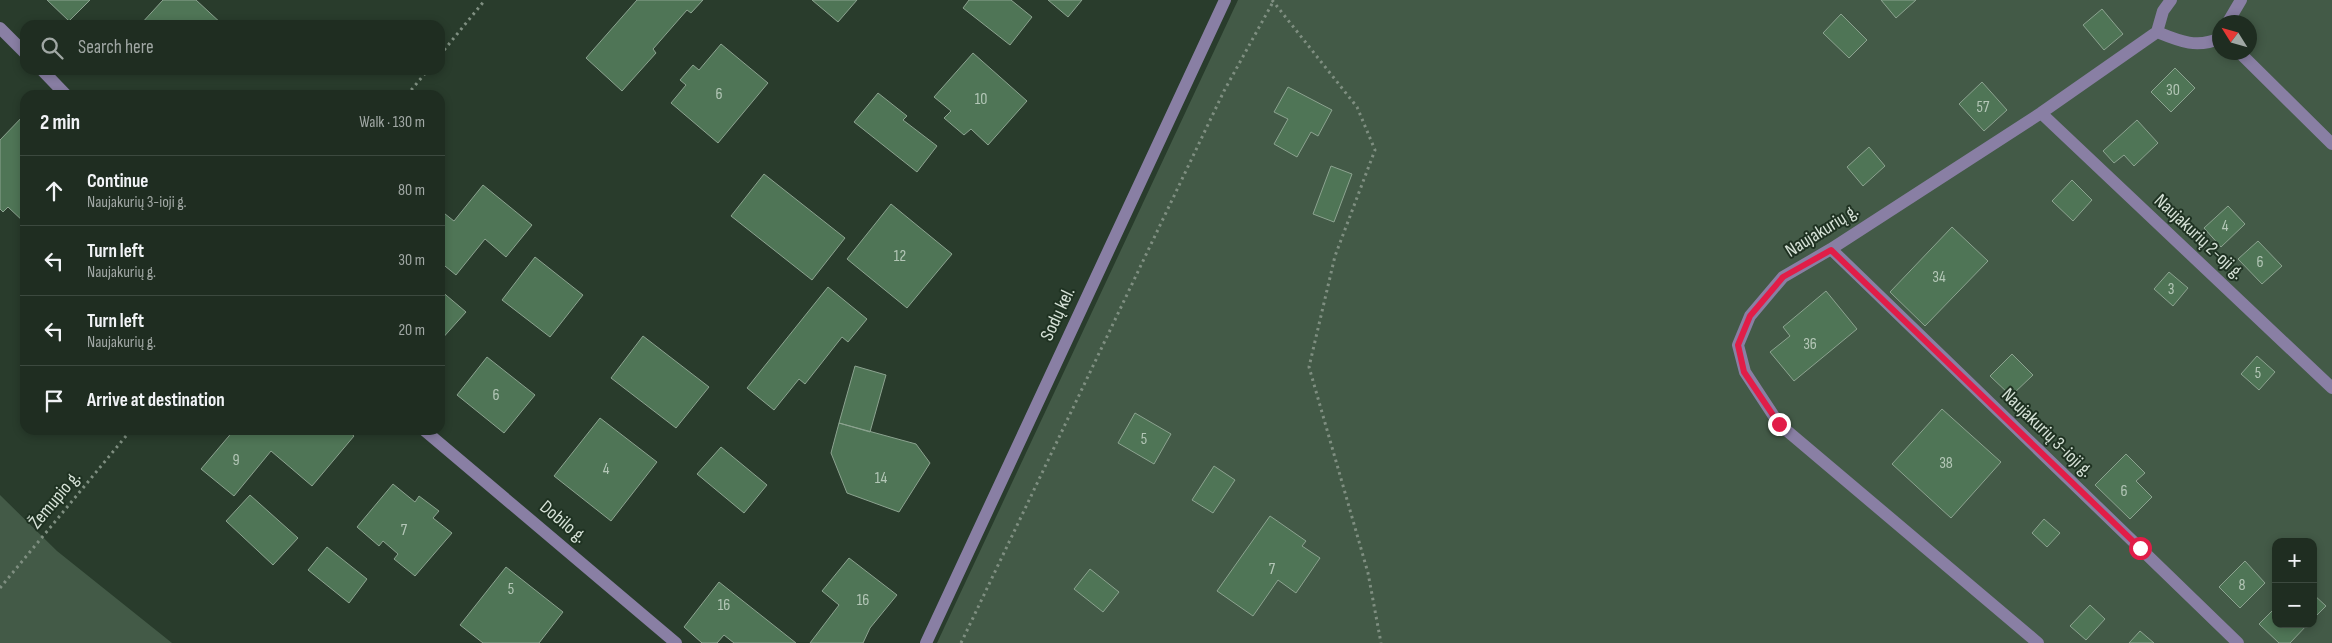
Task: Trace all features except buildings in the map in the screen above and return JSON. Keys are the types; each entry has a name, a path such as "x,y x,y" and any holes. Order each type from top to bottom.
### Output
{"street":[{"name":"Sodų kel.","path":"926,643 1225,0"},
{"path":"2171,0 2163,11 2158,32 2186,44 2208,44 2212,42"},
{"path":"2232,15 2241,0"},
{"path":"0,28 20,48"},
{"name":"Naujakurių g.","path":"2038,643 1779,424 1744,372 1738,345 1750,316 1783,277 1831,250 2040,113 2158,32"},
{"path":"2247,60 2332,144"},
{"path":"47,75 61,90"},
{"name":"Naujakurių 2-oji g.","path":"2040,113 2332,388"},
{"name":"Naujakurių 3-ioji g.","path":"1831,250 2238,643"},
{"name":"Dobilo g.","path":"430,435 676,643"}],"path":[{"path":"445,49 485,0"},
{"path":"961,643 1224,91 1272,1 1357,107 1375,150 1335,256 1309,368 1368,573 1382,643"},
{"path":"411,90 424,75"},
{"name":"Žemupio g.","path":"0,588 127,435"}],"green space":[{"path":"1238,0 2332,0 2332,643 937,643"},
{"path":"0,495 57,551 172,643 0,643"}],"route":[{"path":"1779,424 1744,372 1738,345 1750,316 1783,277 1831,250 2140,548"}]}
